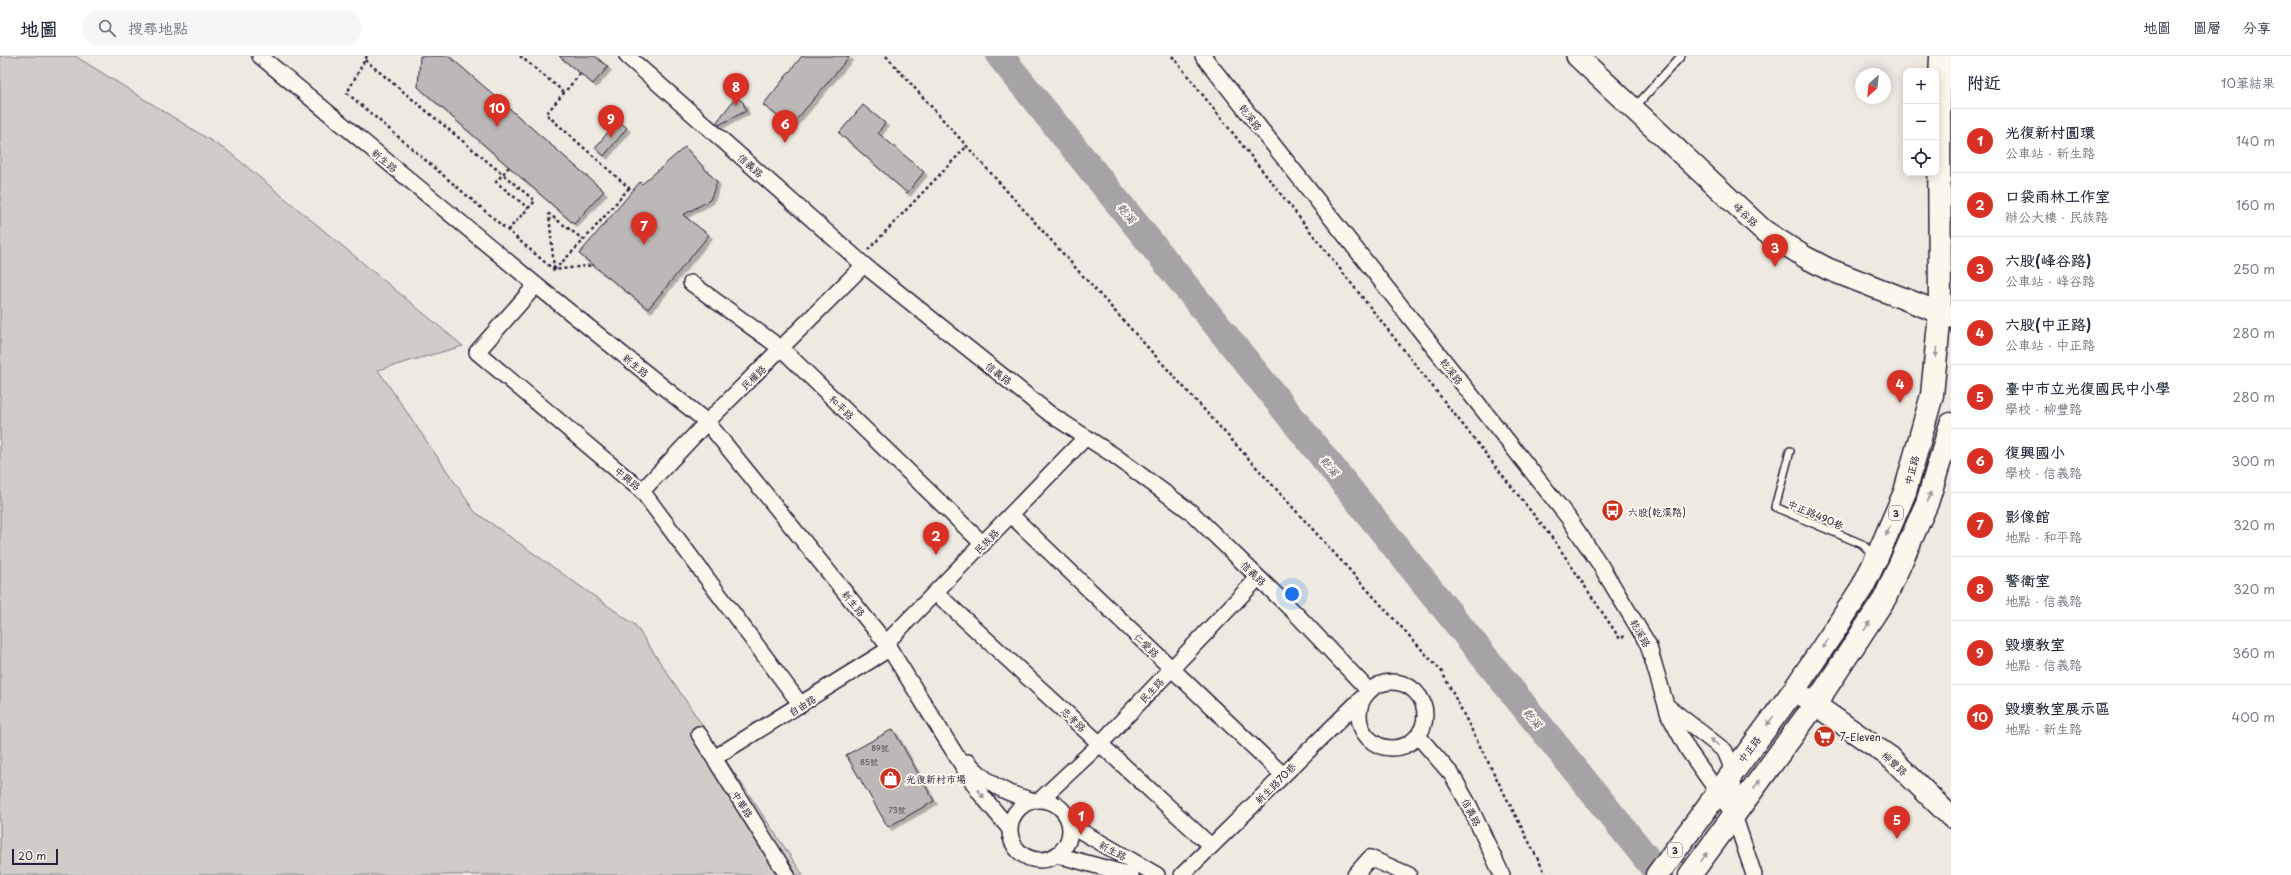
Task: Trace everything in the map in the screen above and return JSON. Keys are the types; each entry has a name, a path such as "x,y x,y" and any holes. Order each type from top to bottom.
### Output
{"main road":[{"name":"中正路","path":"1657,875 1717,791 1794,690 1863,586 1905,492 1932,395 1945,315 1939,105 1941,56"},
{"path":"1690,875 1814,706 1885,598 1927,503 1951,424"}],"street":[{"name":"新生路","path":"260,56 536,285 707,422 887,646 946,737 979,792 1009,828 1014,846 1025,856 1039,860 1057,855 1072,868 1131,875"},
{"name":"信義路","path":"628,56 861,262 1050,414 1086,437 1191,512 1369,691"},
{"name":"乾溪路","path":"1203,56 1567,516 1599,563 1648,644 1669,715 1688,750 1734,815 1754,875"},
{"name":"峰谷路","path":"1577,56 1763,230 1805,257 1828,268 1945,315"},
{"name":"民權路","path":"642,491 707,422 782,349 861,262"},
{"name":"和平路","path":"691,283 782,349 983,544"},
{"name":"中興路","path":"536,285 477,352 642,491 801,705"},
{"name":"民族路","path":"887,646 1086,437"},
{"name":"仁愛路","path":"1011,515 1283,775"},
{"name":"民生路","path":"1036,799 1100,744 1258,578"},
{"name":"忠孝路","path":"936,593 1211,846"},
{"name":"自由路","path":"714,758 801,705 887,646"},
{"path":"1389,682 1400,683 1410,688 1418,695 1423,705 1425,716 1423,727 1418,736 1409,743 1399,747 1388,748 1377,744 1369,738 1362,730 1359,720 1363,699 1369,691 1378,685 1389,682"},
{"name":"柳豐路","path":"1794,690 1814,706 1890,757 1951,817"},
{"name":"新生路70巷","path":"1182,875 1369,691"},
{"name":"乾溪路","path":"1667,706 1725,751 1733,770 1734,815"},
{"name":"中華路","path":"699,734 787,875"},
{"name":"信義路","path":"1418,736 1452,775 1470,807 1502,875"},
{"name":"新生路","path":"946,737 979,774 1000,790 1058,805 1063,810 1070,825 1157,875"},
{"path":"1009,828 1011,818 1016,810 1036,799"},
{"path":"1057,855 1064,849 1068,841 1070,825"},
{"path":"1355,875 1370,858 1410,875"}],"lane":[{"path":"1633,108 1681,56"},
{"name":"中正路490巷","path":"1790,451 1775,507 1862,544 1877,557"}],"path":[{"path":"367,56 347,93 554,270 594,265"},
{"path":"520,56 564,92"},
{"path":"886,56 1442,672 1546,875"},
{"path":"1172,56 1556,542 1620,639"},
{"path":"365,60 535,201 508,230"},
{"path":"580,74 546,114 630,188 631,192"},
{"path":"861,262 967,146"},
{"path":"509,167 496,182 528,208"},
{"path":"554,270 584,240 630,188"},
{"path":"554,270 549,214 584,240"}],"shaded area":[{"path":"0,56 75,56 229,152 463,346 378,370 475,512 635,625 803,875 0,875"}],"building":[{"path":"420,56 449,56 604,191 574,224 418,87"},
{"path":"559,56 595,56 608,67 593,84"},
{"path":"802,56 850,56 791,126 763,105"},
{"path":"736,97 743,102 746,111 719,125 716,123"},
{"path":"863,105 885,123 878,133 924,172 907,193 839,133"},
{"path":"618,120 627,128 604,156 595,148"},
{"path":"685,147 717,182 710,200 683,215 709,235 648,309 579,254 640,182 642,184"},
{"name":"光復新村市場","path":"893,729 934,801 888,827 846,755"}],"waterway":[{"name":"乾溪","path":"1000,56 1660,875"}],"place":[{"name":"警衛室","path":"736,106"},
{"name":"毀壞教室展示區","path":"497,127"},
{"name":"毀壞教室","path":"611,138"},
{"name":"復興國小","path":"785,143"},
{"name":"影像館","path":"644,245"},
{"name":"六股(峰谷路)","path":"1775,267"},
{"name":"六股(中正路)","path":"1900,403"},
{"name":"六股(乾溪路)","path":"1613,511"},
{"name":"口袋雨林工作室","path":"936,555"},
{"name":"7-Eleven","path":"1824,736"},
{"name":"光復新村市場","path":"890,778"},
{"name":"光復新村圓環","path":"1081,835"},
{"name":"臺中市立光復國民中小學","path":"1897,839"}]}
